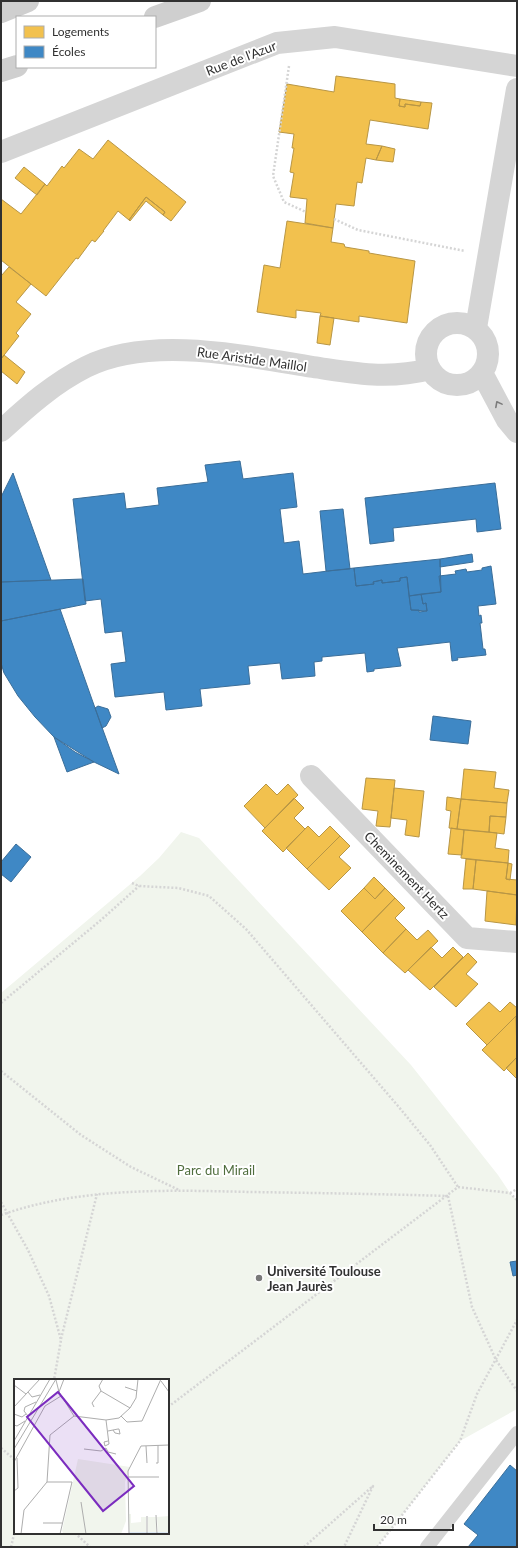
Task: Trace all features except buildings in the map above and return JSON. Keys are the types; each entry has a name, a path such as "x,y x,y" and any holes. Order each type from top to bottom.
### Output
{"main road":[{"path":"1,12 28,1"},
{"path":"156,17 200,1"},
{"path":"1,71 16,66"}],"street":[{"name":"Rue de l'Azur","path":"1,152 277,43 335,37 517,66"},
{"path":"476,328 517,89"},
{"path":"456,322 466,323 476,328 484,338 489,349 488,362 482,373 475,380 465,384 455,385 445,383 436,377 430,369 426,359 426,348 430,338 436,330 445,324 456,322"},
{"name":"Rue Aristide Maillol","path":"1,431 39,396 86,367 128,353 207,350 371,376 408,375 430,369"},
{"path":"482,373 507,420 517,432"},
{"name":"Cheminement Hertz","path":"311,776 467,938 517,942"}],"lane":[{"path":"427,1547 517,1433"}],"path":[{"path":"292,42 273,176 284,202 306,212"},
{"path":"334,219 358,230 488,255"},
{"path":"132,883 138,886 178,888 209,896 246,929 398,1106 430,1145 458,1187 510,1194 517,1200"},
{"path":"1,1003 101,920 138,886"},
{"path":"1,1071 81,1135 131,1167 179,1191"},
{"path":"169,1406 458,1187"},
{"path":"510,1194 517,1190"},
{"path":"1,1215 39,1204 96,1194 179,1191 448,1196"},
{"path":"54,1379 61,1340 96,1194"},
{"path":"448,1196 472,1307 496,1360 517,1391"},
{"path":"1,1202 28,1250 49,1296 61,1340"},
{"path":"376,1547 460,1441 477,1394 517,1320"},
{"path":"1,1448 14,1459"},
{"path":"304,1547 373,1486 344,1547"},
{"path":"11,1547 14,1534"},
{"path":"76,1534 90,1547"}],"green space":[{"name":"Parc du Mirail","path":"181,832 199,838 411,1065 517,1200 517,1409 460,1441 377,1547 1,1547 1,993 140,876 159,858"}],"place":[{"name":"Université Toulouse Jean Jaurès","path":"259,1278"}]}
